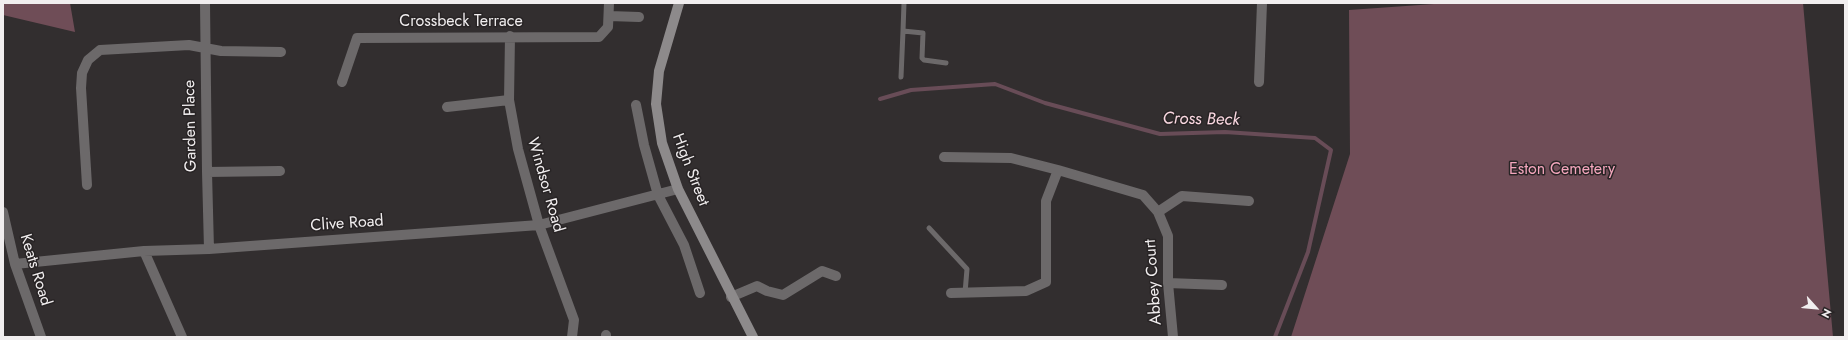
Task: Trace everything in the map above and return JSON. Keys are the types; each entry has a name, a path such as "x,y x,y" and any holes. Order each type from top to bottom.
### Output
{"main road":[{"name":"High Street","path":"679,3 659,71 656,104 662,143 678,189 752,337"}],"street":[{"name":"Garden Place","path":"205,3 207,172 210,249"},
{"path":"609,3 608,16 639,17"},
{"path":"1259,82 1262,3"},
{"name":"Crossbeck Terrace","path":"342,82 357,38 510,36 599,37 608,27 608,16"},
{"name":"Windsor Road","path":"510,36 509,100 518,148 539,225 574,320 572,337"},
{"path":"87,185 81,88 82,73 88,60 100,50 189,45 221,51 280,52"},
{"path":"447,107 509,100"},
{"path":"636,105 644,145 658,195 684,245 700,293"},
{"name":"Abbey Court","path":"944,157 1011,158 1058,170 1142,195 1158,212 1168,236 1168,283 1173,337"},
{"path":"951,293 1026,291 1046,282 1046,201 1058,170"},
{"path":"207,172 280,171"},
{"name":"Clive Road","path":"15,264 144,251 210,249 539,225 678,189"},
{"path":"1158,212 1182,196 1249,202"},
{"name":"Keats Road","path":"3,212 15,264 41,337"},
{"path":"144,251 182,337"},
{"path":"732,297 757,286 767,291 783,295 822,271 836,276"},
{"path":"1168,283 1222,285"}],"lane":[{"path":"901,78 904,3"},
{"path":"903,31 923,33 922,58 924,60 946,63"},
{"path":"929,228 967,269 965,293"}],"green space":[{"path":"3,3 70,3 75,32 3,15"},
{"name":"Eston Cemetery","path":"1448,3 1803,3 1833,337 1291,337 1350,154 1349,10"}],"waterway":[{"name":"Cross Beck","path":"880,99 911,90 995,84 1045,103 1160,134 1225,132 1315,138 1331,150 1308,252 1275,337"}]}
